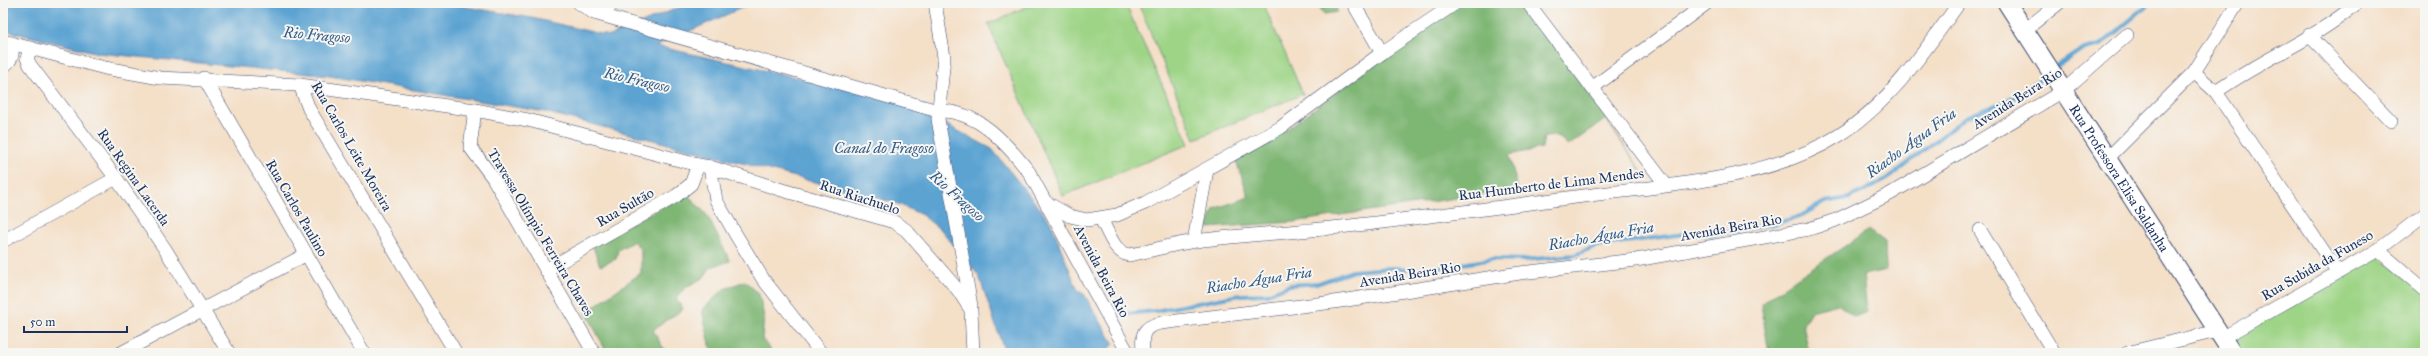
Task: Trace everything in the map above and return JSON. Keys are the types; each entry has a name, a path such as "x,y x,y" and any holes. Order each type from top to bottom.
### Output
{"street":[{"name":"Avenida Beira Rio","path":"579,3 594,13 682,37 938,115 950,110 969,117 992,132 1008,146 1029,172 1128,353"},
{"path":"594,13 616,3"},
{"path":"935,3 944,57 938,115 966,272 971,310 973,353"},
{"path":"1353,3 1382,53"},
{"path":"1047,203 1079,219 1101,219 1145,203 1208,170 1280,128 1382,53 1456,3"},
{"path":"1528,3 1666,185"},
{"path":"1592,88 1707,3"},
{"name":"Rua Humberto de Lima Mendes","path":"1101,219 1116,246 1128,255 1194,241 1332,228 1666,185 1768,166 1810,151 1837,136 1879,103 1926,48 1959,3"},
{"name":"Rua Professora Elisa Saldanha","path":"2007,3 2232,353"},
{"path":"2025,30 2059,3"},
{"path":"2107,159 2194,72 2238,3"},
{"path":"2216,92 2234,79 2310,35 2357,3"},
{"name":"Avenida Beira Rio","path":"1143,353 1144,331 1148,326 1161,323 1334,302 1520,273 1636,260 1809,229 1836,220 1890,194 2061,89 2127,35"},
{"path":"2310,35 2390,121"},
{"path":"8,42 30,48"},
{"path":"3,66 8,64 13,55 8,42"},
{"name":"Rua Carlos Leite Moreira","path":"30,48 105,68 160,78 204,78 300,85 309,109 456,353"},
{"name":"Rua Regina Lacerda","path":"30,48 26,58 30,65 116,178 165,249 229,353"},
{"path":"2194,72 2216,92 2337,271"},
{"name":"Rua Carlos Paulino","path":"204,78 305,255 364,353"},
{"path":"300,85 475,110"},
{"name":"Rua Riachuelo","path":"475,110 543,124 704,166 894,222 906,230 958,290 971,310"},
{"name":"Travessa Olímpio Ferreira Chaves","path":"475,110 470,147 493,178 594,353"},
{"path":"704,166 716,200 763,279 821,353"},
{"name":"Rua Sultão","path":"546,270 676,196 692,184 704,166"},
{"path":"1194,241 1208,170"},
{"path":"3,241 116,178"},
{"name":"Rua Subida da Funeso","path":"2127,353 2220,334 2378,250 2425,214"},
{"path":"1980,230 2054,353"},
{"path":"2378,250 2425,290"},
{"path":"121,353 305,255"}],"green space":[{"path":"1035,3 1125,3 1189,144 1063,196 988,24"},
{"path":"1138,3 1263,3 1303,94 1195,139"},
{"path":"1317,3 1336,3 1337,12 1324,14"},
{"path":"1457,3 1528,3 1641,171 1606,119 1568,146 1558,136 1544,137 1542,148 1509,155 1518,189 1293,222 1207,228 1214,209 1249,197 1236,161 1284,131"},
{"path":"687,194 707,215 730,261 711,267 703,278 686,287 676,299 683,309 653,330 666,353 607,353 586,312 641,273 641,250 634,241 618,250 616,259 600,266 592,244"},
{"path":"1869,230 1885,242 1886,270 1863,275 1867,312 1854,317 1838,304 1811,311 1803,324 1809,353 1769,353 1761,304"},
{"path":"2372,252 2425,293 2425,353 2237,353 2228,340"},
{"path":"745,281 759,294 764,317 762,339 771,350 768,353 712,353 702,310 724,289"}],"water":[{"name":"Canal do Fragoso","path":"3,3 443,3 532,18 610,36 690,3 753,3 656,46 902,101 992,149 1050,221 1078,291 1084,294 1114,344 1103,353 1005,353 979,276 942,231 922,215 896,203 545,112 330,76 98,53 3,30"}],"waterway":[{"name":"Riacho Água Fria","path":"2054,68 2081,50 2101,45 2150,3"},
{"name":"Riacho Água Fria","path":"1110,313 1116,315 1155,311 1240,295 1267,294 1290,285 1319,283 1353,271 1391,268 1426,270 1492,259 1525,260 1575,255 1596,246 1684,234 1712,235 1774,224 1799,217 1825,202 1849,198 1886,180 1966,117 2016,97 2047,74"}],"water label":[{"name":"Rio Fragoso","path":"317,35"},
{"name":"Rio Fragoso","path":"637,80"},
{"name":"Rio Fragoso","path":"957,196"}]}
